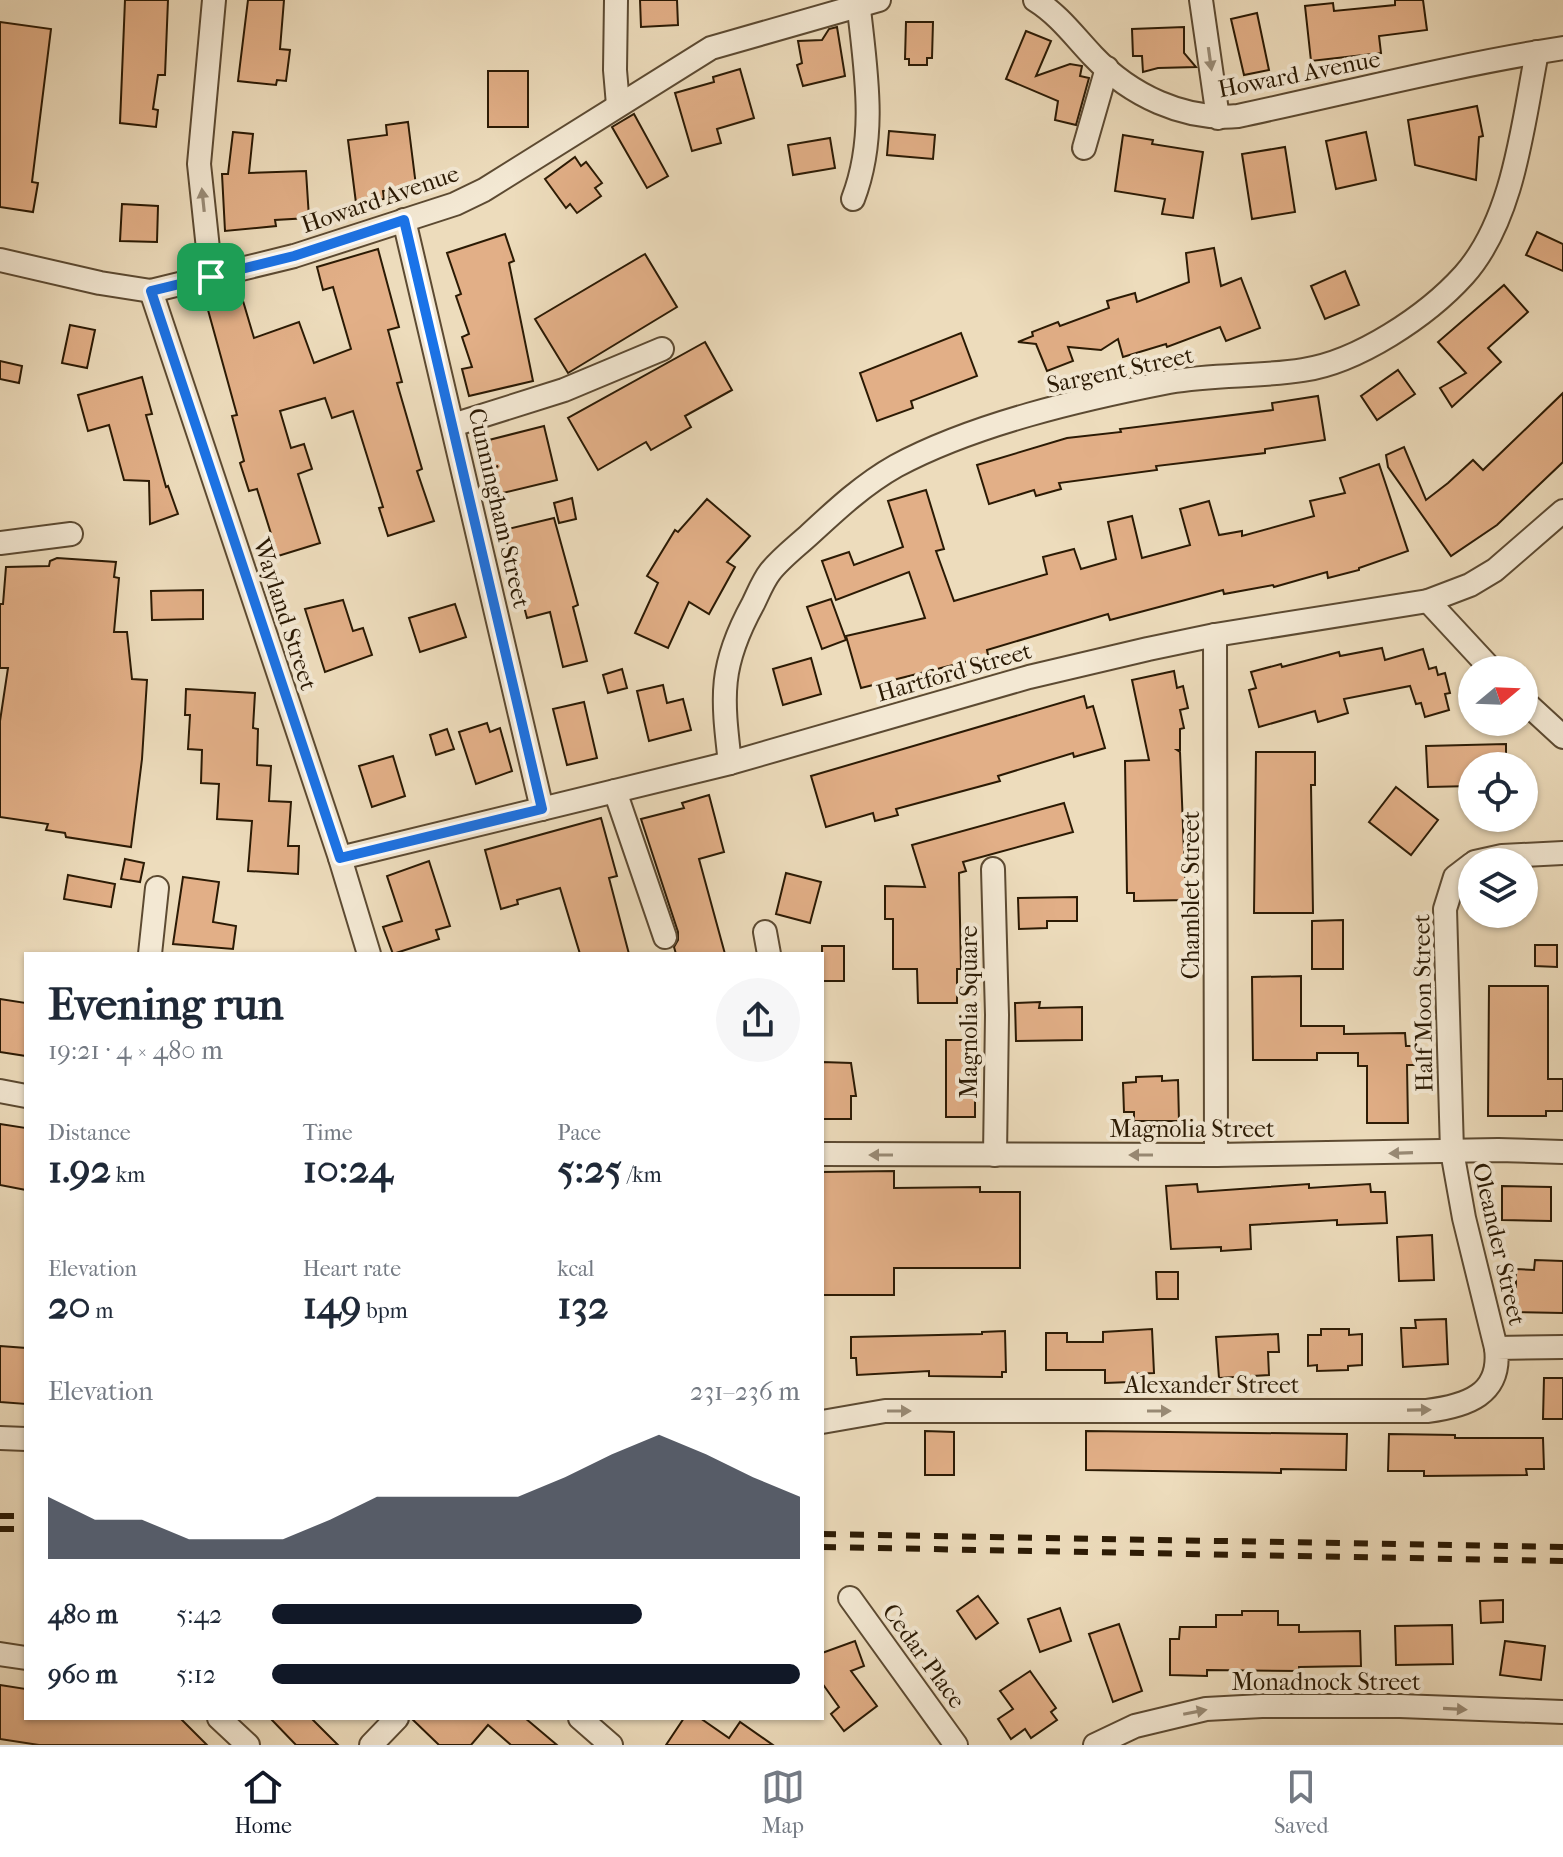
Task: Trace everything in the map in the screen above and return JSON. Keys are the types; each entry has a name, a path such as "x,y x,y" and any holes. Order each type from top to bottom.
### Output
{"street":[{"path":"211,277 199,164 214,0"},
{"path":"616,0 618,105"},
{"name":"Howard Avenue","path":"1035,0 1070,28 1094,57 1123,82 1155,101 1188,113 1218,118 1474,63 1563,48"},
{"path":"1201,0 1218,118"},
{"path":"853,199 863,173 868,123 865,1"},
{"name":"Howard Avenue","path":"0,260 100,283 151,291 294,256 455,204 484,190 711,48 865,1"},
{"name":"Sargent Street","path":"730,763 724,712 725,673 738,630 770,573 845,501 893,468 935,446 1080,401 1173,382 1305,370 1343,359 1385,338 1433,304 1465,274 1501,212 1516,160 1537,52"},
{"path":"1084,148 1107,68"},
{"name":"Cunningham Street","path":"404,220 542,809"},
{"name":"Wayland Street","path":"151,291 340,858 368,952"},
{"path":"453,425 564,390 662,349"},
{"name":"Hartford Street","path":"340,858 730,763 1029,677 1215,635 1428,601 1470,585 1495,570 1563,511"},
{"path":"0,543 71,534"},
{"path":"1428,601 1479,656"},
{"name":"Chamblet Street","path":"1215,635 1216,1155"},
{"path":"1538,714 1563,737"},
{"path":"615,791 665,937"},
{"name":"Half Moon Street","path":"1538,854 1563,853"},
{"name":"Magnolia Square","path":"993,869 997,1015 995,1155"},
{"name":"Half Moon Street","path":"1452,1151 1445,909 1458,875"},
{"path":"150,952 157,888"},
{"path":"355,952 359,922"},
{"path":"0,1091 24,1096"},
{"name":"Oleander Street","path":"1452,1151 1464,1218 1496,1348"},
{"name":"Magnolia Street","path":"824,1154 1563,1152"},
{"path":"1496,1348 1563,1347"},
{"name":"Alexander Street","path":"824,1422 885,1411 1427,1411 1457,1407 1479,1397 1492,1380 1498,1363 1496,1348"},
{"path":"0,1438 24,1439"},
{"name":"Cedar Place","path":"850,1598 956,1745"},
{"path":"0,1654 24,1658"},
{"name":"Monadnock Street","path":"1095,1745 1135,1726 1206,1709 1400,1706 1563,1712"},
{"path":"221,1720 248,1745"},
{"path":"371,1745 395,1720"},
{"path":"582,1720 611,1745"}],"building":[{"path":"125,0 168,0 165,75 158,75 153,109 158,110 156,127 120,123"},
{"path":"248,0 284,0 280,49 290,50 286,81 277,80 276,85 238,81"},
{"path":"640,0 677,0 678,25 641,27"},
{"path":"1395,0 1423,0 1427,30 1379,36 1381,53 1311,61 1305,6 1333,3 1334,11 1395,5"},
{"path":"1257,13 1269,70 1244,75 1231,19"},
{"path":"0,22 51,29 32,182 38,183 33,212 0,207"},
{"path":"906,22 933,22 932,58 927,58 927,65 909,65 909,59 905,59"},
{"path":"837,27 845,76 803,86 797,65 802,63 798,41 822,40 829,29"},
{"path":"1184,27 1184,53 1196,67 1158,68 1143,72 1142,56 1133,56 1132,29"},
{"path":"1026,31 1051,41 1036,76 1070,64 1082,66 1080,76 1089,78 1076,125 1055,120 1058,101 1006,79"},
{"path":"740,69 754,118 717,129 721,143 692,151 675,93 714,82 713,77"},
{"path":"488,71 528,71 528,127 488,127"},
{"path":"1477,106 1483,136 1479,137 1476,180 1415,165 1408,120"},
{"path":"634,114 668,176 647,188 612,127"},
{"path":"408,122 416,186 383,191 384,199 356,203 348,140 387,135 386,125"},
{"path":"889,131 935,135 933,159 887,155"},
{"path":"233,132 253,134 249,173 306,171 309,218 275,220 276,226 225,231 222,174 228,174"},
{"path":"1366,132 1376,180 1336,189 1326,141"},
{"path":"1123,135 1153,140 1152,144 1203,152 1193,218 1162,214 1165,199 1115,191"},
{"path":"830,138 835,168 793,175 788,145"},
{"path":"1285,147 1295,212 1252,219 1242,154"},
{"path":"575,157 581,166 586,162 602,183 595,188 601,196 577,213 570,204 566,208 545,179"},
{"path":"122,204 158,206 157,242 120,241"},
{"path":"1537,232 1563,244 1563,271 1526,255"},
{"path":"505,234 514,261 509,263 533,381 469,396 462,369 472,367 462,337 469,334 456,296 461,294 447,253"},
{"path":"1214,248 1221,286 1241,278 1260,328 1226,341 1220,327 1167,347 1166,344 1123,357 1118,339 1101,350 1068,347 1073,361 1047,371 1036,344 1018,342 1033,336 1032,332 1058,322 1060,326 1109,308 1107,301 1135,293 1137,302 1189,282 1186,253"},
{"path":"378,249 399,327 388,330 402,382 397,383 422,469 417,471 434,521 388,536 379,508 383,507 353,411 332,418 325,398 280,411 291,448 304,444 312,469 298,474 320,543 278,556 257,489 249,491 240,463 244,461 232,416 237,415 208,310 243,301 254,338 299,322 314,363 351,349 333,287 323,290 317,267"},
{"path":"645,254 677,307 568,373 535,319"},
{"path":"1345,271 1359,305 1325,319 1311,286"},
{"path":"1504,285 1528,312 1488,348 1501,362 1452,407 1440,388 1466,373 1438,342"},
{"path":"70,325 95,330 87,368 62,363"},
{"path":"961,333 977,376 911,401 913,408 877,421 860,373"},
{"path":"705,342 732,390 685,416 691,427 651,450 646,442 598,470 568,418"},
{"path":"0,361 22,366 19,383 0,379"},
{"path":"1398,370 1415,394 1377,420 1361,396"},
{"path":"142,377 152,414 146,415 166,487 178,514 150,524 149,481 124,480 109,425 88,431 78,395"},
{"path":"1563,393 1563,462 1497,525 1451,556 1388,467 1386,455 1404,447 1426,500 1473,460 1483,470"},
{"path":"1318,396 1325,440 1265,449 1265,453 1156,466 1157,470 1059,483 1061,489 1036,496 1034,490 989,504 977,465 1067,438 1273,410 1272,403"},
{"path":"544,426 557,480 490,496 477,443"},
{"path":"1379,464 1408,551 1328,578 1327,572 1274,587 1224,594 1223,590 1110,620 1108,614 987,650 988,655 965,662 861,688 846,636 925,618 909,572 836,600 822,561 849,552 854,565 903,547 888,501 926,490 944,549 936,551 954,601 1047,574 1043,557 1074,549 1081,569 1116,559 1108,522 1132,516 1142,558 1190,545 1180,509 1209,501 1219,535 1242,531 1242,536 1314,516 1310,501 1345,493 1340,478"},
{"path":"572,498 576,519 559,523 554,503"},
{"path":"707,499 750,536 727,562 735,567 709,614 689,602 668,648 635,633 658,583 647,576 675,530 678,532"},
{"path":"554,518 578,605 573,607 587,661 563,667 550,612 527,618 504,530"},
{"path":"57,558 116,562 114,577 119,578 114,632 127,632 132,679 147,680 142,759 131,847 66,837 65,833 46,830 48,824 0,817 0,721 8,668 0,668 0,604 3,604 6,567 49,566 50,561"},
{"path":"203,590 203,619 152,620 151,591"},
{"path":"831,599 846,640 822,649 807,607"},
{"path":"343,600 353,631 363,628 372,655 325,672 305,609"},
{"path":"455,604 466,637 420,652 409,618"},
{"path":"1382,648 1385,660 1423,649 1429,669 1436,667 1438,675 1445,673 1450,693 1445,694 1449,710 1425,717 1421,703 1416,704 1410,686 1344,699 1348,713 1318,722 1315,711 1259,727 1249,690 1256,688 1251,672 1339,652 1340,656"},
{"path":"811,658 821,694 783,705 773,669"},
{"path":"622,669 627,688 608,693 603,675"},
{"path":"1174,671 1177,688 1183,686 1188,708 1180,710 1184,728 1180,729 1180,750 1177,750 1180,752 1186,900 1134,901 1134,893 1127,893 1125,761 1149,760 1132,680"},
{"path":"663,685 667,703 683,699 691,730 649,741 637,691"},
{"path":"186,689 255,693 253,728 258,729 257,765 271,766 269,801 291,802 288,846 299,846 298,874 248,871 252,821 217,819 219,784 201,783 202,750 188,749 190,715 185,715"},
{"path":"1084,696 1087,708 1093,706 1105,748 1074,757 1073,753 998,776 1000,781 896,809 898,815 875,821 873,813 826,827 811,776"},
{"path":"584,702 597,758 567,765 553,709"},
{"path":"487,723 490,732 500,728 512,771 476,784 459,732"},
{"path":"447,729 454,749 436,755 430,735"},
{"path":"1506,744 1506,752 1458,752 1458,786 1428,787 1426,746"},
{"path":"1256,752 1315,752 1315,785 1311,785 1313,913 1254,913"},
{"path":"393,756 405,796 372,807 359,766"},
{"path":"1396,787 1438,820 1411,855 1369,822"},
{"path":"709,795 724,852 699,859 724,952 675,952 674,947 678,932 641,819 684,808 682,803"},
{"path":"1064,803 1073,832 963,862 966,871 959,873 961,969 957,969 957,1003 918,1003 917,969 893,969 893,919 885,919 885,886 925,887 912,845"},
{"path":"601,818 617,876 609,878 628,952 579,952 560,888 517,900 518,904 501,909 485,850"},
{"path":"125,859 144,863 140,882 121,879"},
{"path":"429,861 450,926 436,930 439,939 392,952 383,927 402,921 387,876"},
{"path":"786,873 821,882 810,923 776,914"},
{"path":"68,875 115,884 111,907 64,899"},
{"path":"183,877 219,882 213,922 236,926 233,949 173,944"},
{"path":"1077,897 1077,921 1047,921 1047,928 1019,929 1018,898"},
{"path":"1343,920 1343,969 1312,969 1312,921"},
{"path":"1535,945 1557,945 1557,967 1535,966"},
{"path":"822,946 844,946 844,981 824,981"},
{"path":"1301,976 1301,1026 1344,1026 1344,1034 1405,1033 1406,1046 1414,1046 1414,1065 1407,1065 1408,1123 1367,1123 1367,1066 1358,1066 1358,1053 1317,1053 1317,1060 1253,1060 1252,977"},
{"path":"1489,986 1548,986 1548,1079 1563,1079 1563,1111 1546,1111 1546,1116 1488,1116"},
{"path":"0,999 24,1003 24,1056 0,1052"},
{"path":"1040,1002 1039,1008 1082,1007 1082,1040 1016,1041 1015,1003"},
{"path":"946,1040 975,1040 975,1117 946,1117"},
{"path":"824,1062 851,1063 856,1096 851,1096 851,1119 824,1119"},
{"path":"1162,1076 1162,1081 1178,1080 1179,1121 1134,1121 1134,1112 1124,1112 1123,1083 1136,1082 1136,1077"},
{"path":"0,1124 24,1128 24,1190 0,1185"},
{"path":"894,1171 894,1188 980,1187 980,1192 1020,1192 1020,1268 894,1268 894,1295 824,1295 824,1172"},
{"path":"1197,1184 1198,1192 1309,1184 1309,1188 1370,1184 1371,1192 1385,1192 1387,1223 1337,1225 1337,1220 1250,1225 1251,1249 1171,1249 1166,1186"},
{"path":"1502,1186 1551,1187 1551,1221 1502,1220"},
{"path":"1432,1235 1434,1280 1399,1281 1397,1237"},
{"path":"1535,1260 1563,1261 1563,1313 1516,1312 1516,1269 1534,1270"},
{"path":"1156,1272 1178,1272 1178,1299 1157,1299"},
{"path":"1446,1319 1448,1364 1403,1367 1401,1328 1416,1328 1415,1320"},
{"path":"1152,1329 1154,1373 1129,1374 1130,1382 1105,1383 1105,1370 1046,1370 1046,1333 1067,1333 1067,1342 1103,1342 1103,1332"},
{"path":"1321,1329 1349,1329 1349,1335 1362,1334 1362,1365 1348,1366 1348,1370 1317,1371 1317,1365 1308,1366 1308,1335 1321,1335"},
{"path":"1005,1331 1006,1372 1002,1372 1002,1377 929,1376 929,1371 857,1375 856,1358 851,1358 851,1337"},
{"path":"1278,1334 1279,1352 1268,1352 1269,1375 1219,1378 1216,1337"},
{"path":"0,1346 24,1348 24,1404 0,1402"},
{"path":"1544,1378 1563,1378 1563,1419 1543,1419"},
{"path":"925,1431 954,1432 954,1475 925,1475"},
{"path":"1086,1431 1347,1434 1346,1470 1281,1469 1281,1473 1086,1470"},
{"path":"1389,1434 1543,1438 1544,1469 1526,1469 1527,1475 1424,1476 1424,1471 1388,1471"},
{"path":"978,1596 998,1623 976,1639 957,1611"},
{"path":"1503,1600 1503,1622 1481,1623 1480,1601"},
{"path":"1060,1608 1071,1641 1040,1652 1028,1619"},
{"path":"1242,1611 1278,1611 1278,1625 1299,1625 1299,1632 1360,1631 1361,1666 1299,1667 1299,1671 1207,1670 1207,1676 1170,1675 1170,1639 1179,1639 1180,1627 1216,1627 1216,1615 1242,1615"},
{"path":"1119,1624 1142,1691 1113,1702 1089,1634"},
{"path":"1452,1625 1453,1664 1396,1665 1395,1626"},
{"path":"855,1641 864,1666 851,1671 877,1706 844,1731 831,1714 839,1707 824,1686 824,1652"},
{"path":"1505,1641 1545,1646 1541,1680 1500,1675"},
{"path":"1030,1671 1056,1708 1051,1712 1057,1720 1031,1738 1025,1729 1011,1739 998,1719 1013,1709 1000,1691"},
{"path":"0,1685 24,1689 24,1720 182,1720 207,1745 39,1745 0,1739"},
{"path":"272,1720 313,1720 338,1745 296,1745"},
{"path":"413,1720 527,1720 557,1745 511,1745 488,1725 471,1745 439,1745"},
{"path":"683,1720 703,1720 729,1738 740,1722 773,1745 666,1745"}],"railway":[{"path":"0,1516 24,1516"},
{"path":"0,1529 24,1529"},
{"path":"824,1534 1563,1547"},
{"path":"824,1547 1563,1561"}],"route":[{"path":"404,220 542,809 340,858 151,291 211,277 294,256 404,220"}]}
